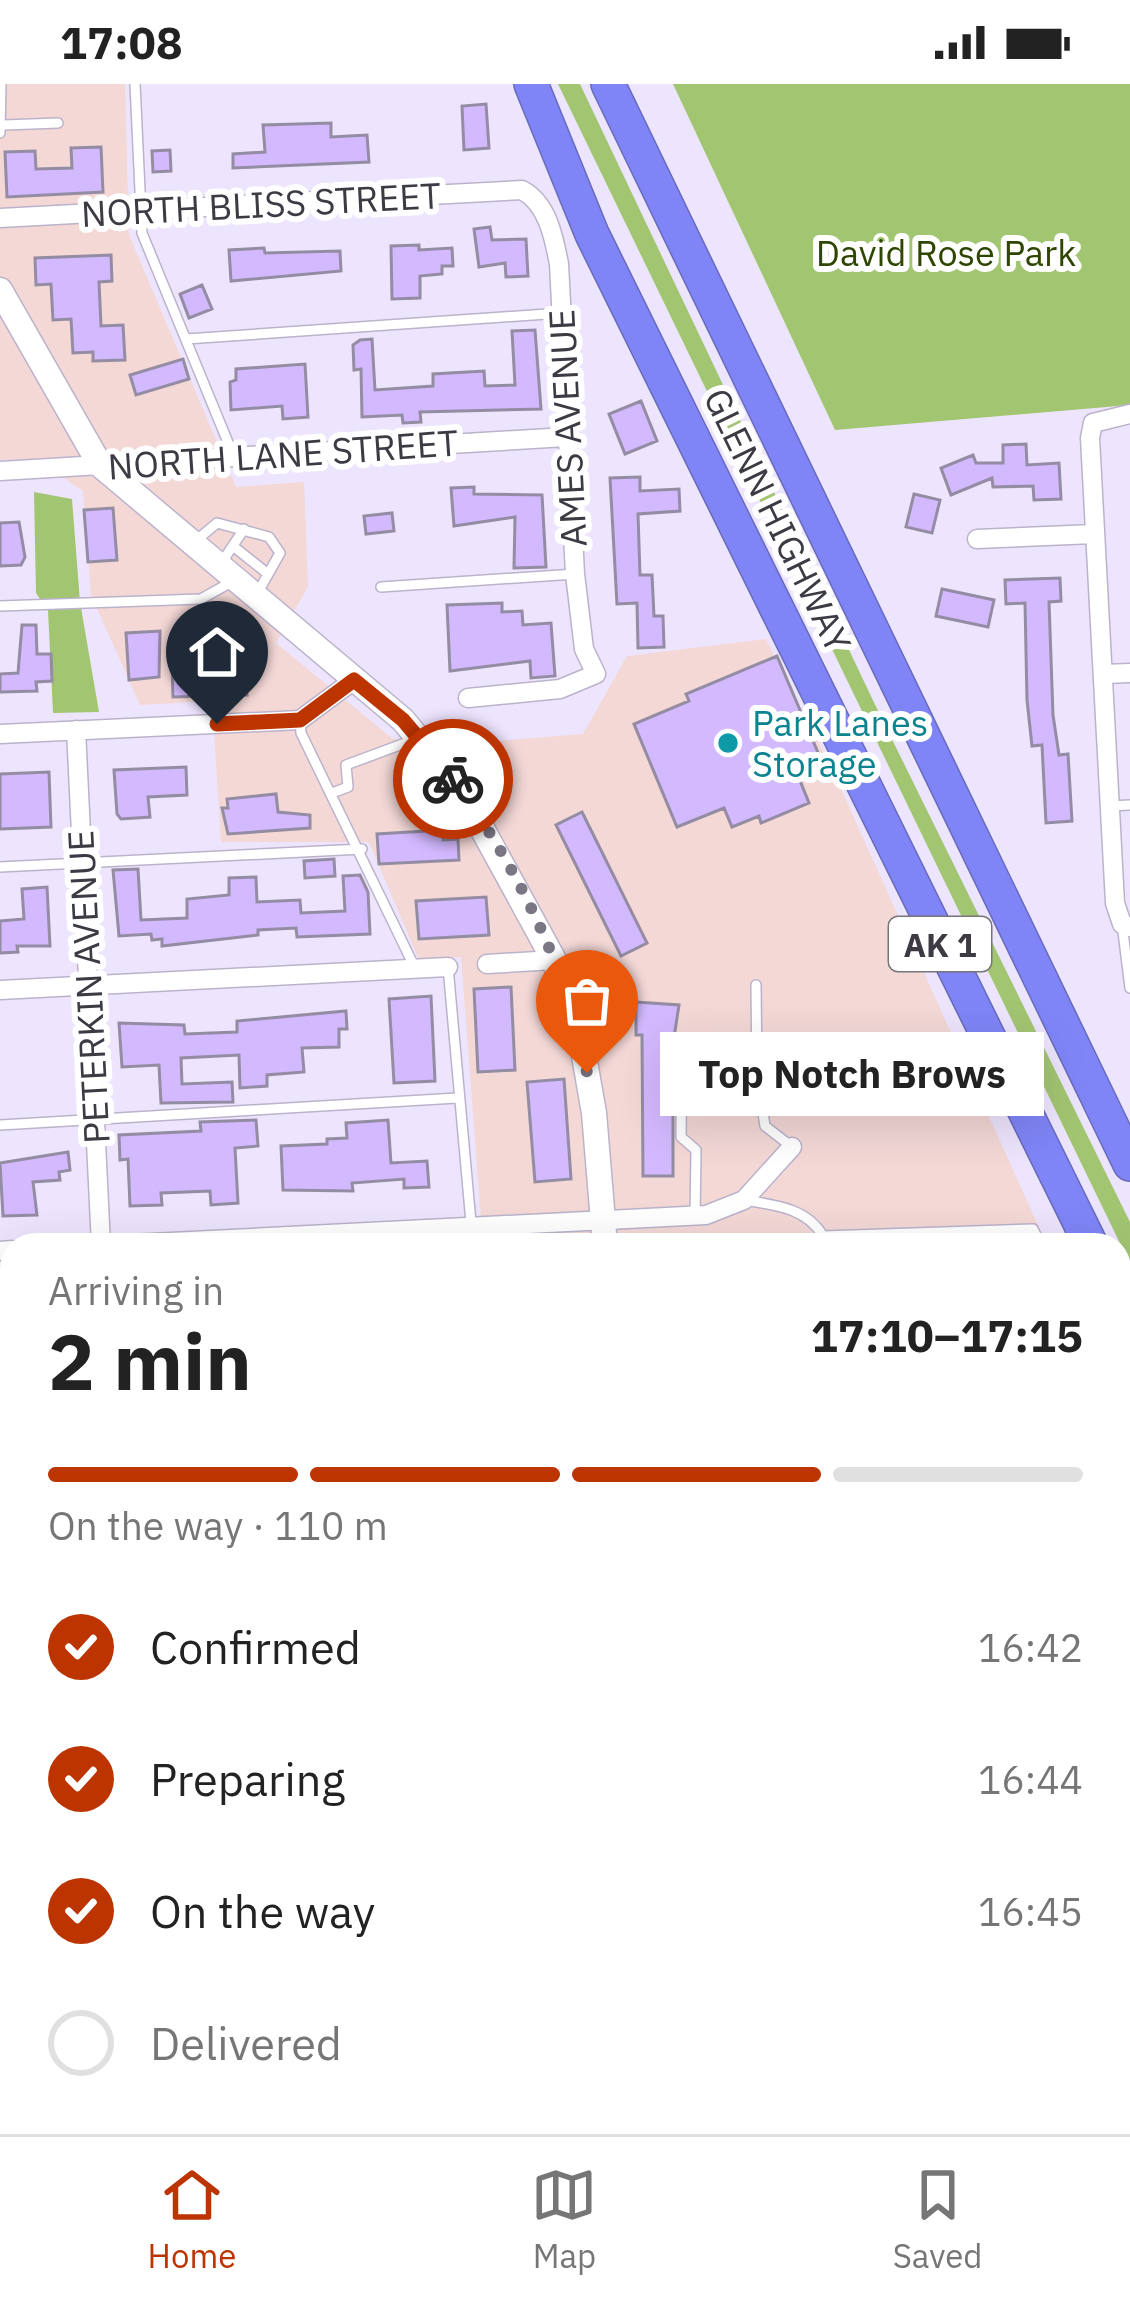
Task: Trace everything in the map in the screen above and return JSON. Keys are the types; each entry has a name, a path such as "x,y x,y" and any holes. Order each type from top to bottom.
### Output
{"highway":[{"name":"GLENN HIGHWAY","path":"531,84 592,234 1085,1233"},
{"name":"GLENN HIGHWAY","path":"608,84 1130,1164"},
{"path":"966,998 1071,1233"},
{"path":"1063,1025 1130,1135"}],"street":[{"name":"NORTH BLISS STREET","path":"0,218 522,190"},
{"name":"AMES AVENUE","path":"468,698 560,689 596,674 584,649 574,574 555,243 540,206 522,190"},
{"path":"0,290 100,466 192,543 242,572 418,738 461,790 554,961 580,1034 595,1113 604,1232"},
{"path":"1126,926 1115,903 1120,806 1094,534 1093,422 1130,414"},
{"name":"NORTH LANE STREET","path":"0,471 566,437"},
{"path":"976,539 1094,534"},
{"path":"1104,674 1130,673"},
{"path":"0,734 300,720 354,680"},
{"name":"PETERKIN AVENUE","path":"76,730 104,1233"},
{"path":"487,964 554,961"},
{"path":"0,990 448,967"},
{"path":"563,1233 604,1232 725,1211 744,1200 792,1147"}],"lane":[{"path":"2,84 2,129 58,123"},
{"path":"135,84 142,233 235,457"},
{"path":"186,338 561,313"},
{"path":"0,606 201,599 280,553 269,537 218,523 202,530 192,543"},
{"path":"242,572 244,530"},
{"path":"381,586 574,574"},
{"path":"300,720 301,733 362,849 415,968"},
{"path":"332,794 348,787 346,765 418,738"},
{"path":"0,866 362,849"},
{"path":"1126,926 1121,950 1130,988"},
{"path":"448,967 457,1098 482,1233"},
{"path":"756,985 758,1073 765,1126 792,1147"},
{"path":"682,1044 681,1137 696,1150 694,1216"},
{"path":"0,1126 457,1098"},
{"path":"744,1200 793,1210 815,1222 822,1233"},
{"path":"914,1233 1033,1229 1035,1233"}],"shaded area":[{"path":"0,84 125,84 129,235 236,487 304,482 308,587 276,643 393,739 447,745 583,734 627,656 766,639 831,767 1042,1233 482,1233 461,957 419,960 369,842 221,842 212,701 140,705 91,595 83,491 36,459 0,460"}],"green space":[{"path":"558,84 580,84 880,715 1130,1222 1130,1233 1115,1233"},
{"name":"David Rose Park","path":"673,84 1130,84 1130,405 835,430"},
{"path":"34,492 72,499 80,602 99,712 53,713 48,611 36,593"}],"building":[{"path":"486,104 489,148 464,150 462,106"},
{"path":"331,123 331,137 367,135 369,162 233,168 233,154 265,152 263,125"},
{"path":"101,147 103,192 7,197 5,152 35,151 36,169 72,168 71,148"},
{"path":"170,150 171,171 153,172 152,151"},
{"path":"490,227 492,240 526,239 528,276 506,277 505,263 479,267 474,229"},
{"path":"419,245 419,250 452,248 453,266 442,266 442,274 420,276 420,298 392,299 391,246"},
{"path":"264,248 265,253 340,251 341,271 231,281 229,250"},
{"path":"111,255 112,281 99,282 101,326 123,325 125,360 93,361 93,352 73,353 71,319 53,320 51,284 36,285 35,258"},
{"path":"202,285 212,309 189,318 180,294"},
{"path":"535,330 541,409 420,412 421,422 403,423 402,415 362,417 361,369 354,370 353,345 360,340 372,339 375,390 433,386 433,374 484,371 485,386 515,385 512,331"},
{"path":"183,359 189,379 136,395 130,375"},
{"path":"305,364 308,417 283,419 282,406 231,410 230,382 236,380 236,369"},
{"path":"641,401 657,441 625,454 609,414"},
{"path":"1026,444 1027,465 1059,463 1061,499 1034,500 1033,486 993,487 992,478 951,495 941,468 973,455 976,463 1003,463 1003,445"},
{"path":"640,477 640,491 679,489 680,511 638,514 640,575 652,575 654,616 663,616 664,647 638,648 637,603 617,604 610,478"},
{"path":"474,487 474,494 542,495 546,567 514,568 515,517 454,526 451,488"},
{"path":"914,494 940,500 932,533 906,527"},
{"path":"113,508 117,560 88,562 84,510"},
{"path":"392,513 394,531 366,534 364,516"},
{"path":"19,522 25,557 21,565 0,566 0,523"},
{"path":"1060,578 1061,601 1049,602 1053,715 1059,755 1068,754 1072,821 1046,823 1042,745 1032,746 1027,700 1025,603 1006,604 1005,580"},
{"path":"942,589 994,600 988,627 936,616"},
{"path":"502,603 502,612 522,611 523,625 551,623 555,676 531,678 530,661 450,671 447,605"},
{"path":"22,625 36,625 37,654 51,654 52,681 36,682 37,691 0,692 0,674 18,673"},
{"path":"160,631 159,677 129,680 126,633"},
{"name":"Park Lanes Storage","path":"777,656 822,762 797,773 809,803 761,823 759,816 732,827 724,808 677,827 634,724 689,701 686,694"},
{"path":"243,658 247,695 173,697 172,666"},
{"path":"186,767 187,795 148,797 150,817 121,819 117,814 114,770"},
{"path":"49,772 51,827 0,829 0,774"},
{"path":"276,794 278,812 310,815 310,828 228,834 222,808 228,808 227,799"},
{"path":"582,812 647,943 621,956 556,825"},
{"path":"443,830 443,840 458,839 459,860 379,864 377,834"},
{"path":"334,859 335,876 305,878 304,861"},
{"path":"138,869 141,920 187,918 187,899 229,895 229,878 256,877 257,902 300,900 301,913 345,911 343,876 360,875 368,892 370,934 297,937 296,928 258,930 258,935 162,946 162,939 152,940 151,934 119,936 113,870"},
{"path":"47,887 50,946 17,946 18,952 0,953 0,921 24,919 22,889"},
{"path":"486,897 489,935 419,939 416,901"},
{"path":"511,987 515,1070 478,1072 474,989"},
{"path":"431,996 435,1081 394,1083 389,999"},
{"path":"636,1002 679,1005 673,1044 673,1176 643,1176 642,1035 636,1035"},
{"path":"346,1011 347,1029 339,1029 339,1047 302,1048 304,1072 267,1075 267,1086 240,1088 239,1055 181,1058 182,1084 232,1082 233,1102 161,1103 159,1065 122,1067 119,1023 184,1025 185,1034 237,1032 237,1021"},
{"path":"564,1079 571,1179 535,1182 527,1082"},
{"path":"256,1120 258,1146 235,1148 238,1203 211,1205 210,1191 161,1193 162,1205 130,1206 128,1159 120,1160 119,1135 201,1131 200,1122"},
{"path":"388,1120 391,1163 427,1161 429,1187 404,1188 404,1179 352,1183 353,1191 283,1190 281,1146 327,1144 327,1139 347,1138 346,1123"},
{"path":"68,1152 70,1170 59,1172 60,1180 33,1182 37,1215 3,1216 0,1163"}],"way so far":[{"path":"453,779 554,961 580,1034 587,1073"}],"place":[{"name":"Park Lanes Storage","path":"728,743"},
{"name":"Top Notch Brows","path":"587,1073"}],"route":[{"path":"217,724 300,720 354,680 403,720 453,779"}]}
